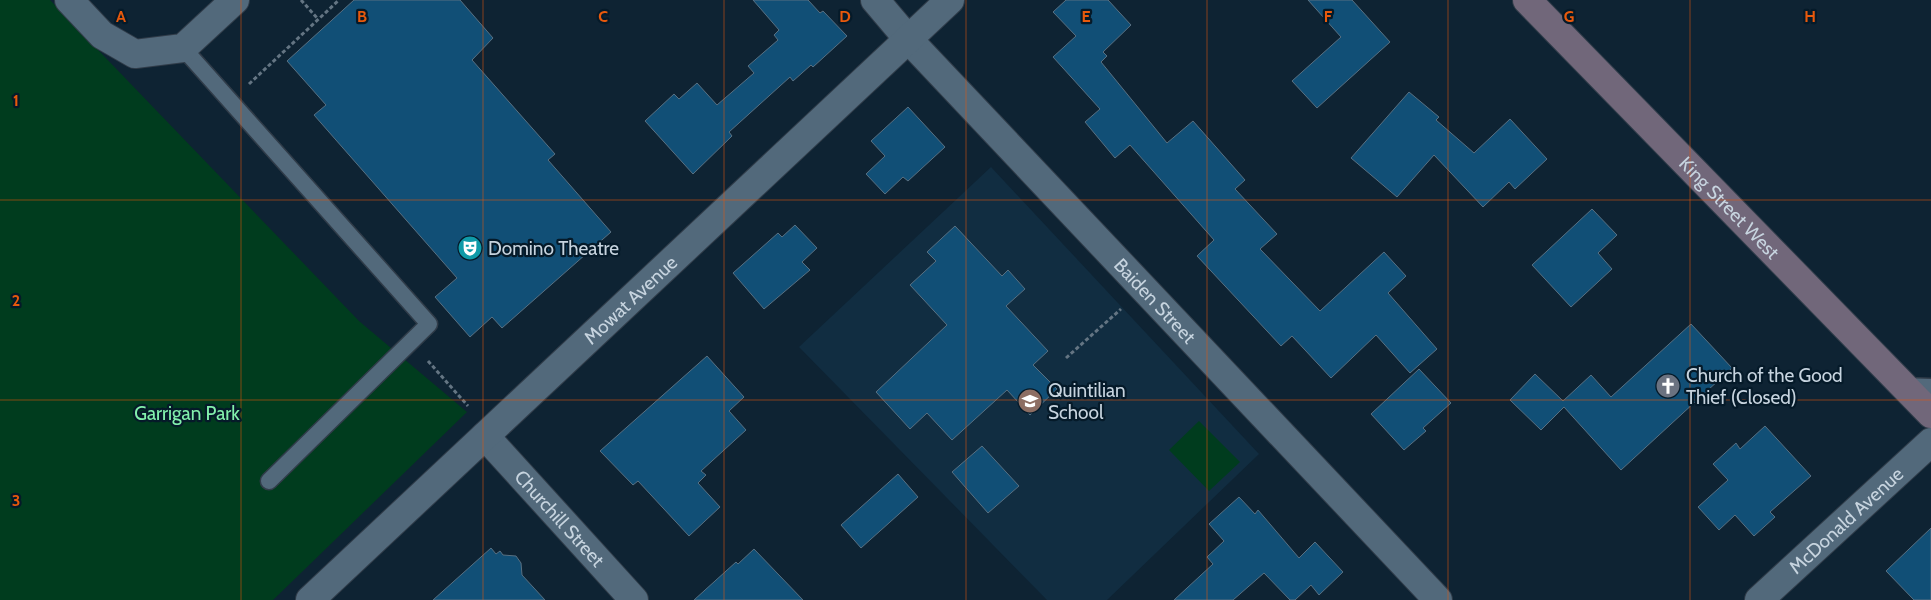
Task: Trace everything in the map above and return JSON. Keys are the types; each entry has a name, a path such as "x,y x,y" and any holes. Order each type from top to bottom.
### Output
{"main road":[{"name":"King Street West","path":"1528,0 1931,414"}],"street":[{"path":"69,0 102,35 135,54 183,48 235,0"},
{"name":"Baiden Street","path":"875,0 908,39 1438,600"},
{"name":"Mowat Avenue","path":"310,600 950,0"},
{"name":"Churchill Street","path":"485,436 634,600"},
{"name":"McDonald Avenue","path":"1760,600 1931,442"}],"lane":[{"path":"183,48 429,324 269,481"},
{"path":"1903,386 1931,388"}],"path":[{"path":"301,0 317,18"},
{"path":"231,102 317,18 339,0"},
{"path":"1066,358 1123,308"},
{"path":"410,342 468,406"}],"shaded area":[{"name":"Quintilian School","path":"991,167 1259,454 1107,600 1047,600 799,347"}],"green space":[{"name":"Garrigan Park","path":"0,0 50,0 359,321 467,412 273,600 0,600"},
{"path":"1199,421 1240,462 1209,491 1169,450"}],"building":[{"path":"354,0 460,0 493,38 472,60 555,154 548,160 611,232 502,328 492,317 470,337 435,297 457,278 314,115 326,105 287,61"},
{"path":"753,0 808,0 820,13 823,11 847,36 813,67 811,65 793,81 790,77 729,132 732,136 693,174 645,121 674,94 679,99 697,83 717,105 754,73 748,66 778,40 774,35 779,30"},
{"path":"1066,0 1108,0 1131,25 1103,52 1107,56 1101,62 1167,143 1193,121 1245,180 1235,189 1277,234 1260,249 1320,311 1384,252 1406,276 1388,293 1437,349 1410,373 1376,335 1331,378 1292,336 1281,346 1197,256 1214,240 1130,145 1115,158 1085,122 1100,109 1053,57 1076,36 1053,12"},
{"path":"1308,0 1352,0 1390,42 1317,108 1292,81 1341,37"},
{"path":"1409,92 1439,117 1436,120 1474,153 1510,119 1547,159 1515,189 1509,182 1483,207 1434,155 1397,197 1351,158"},
{"path":"908,107 945,147 908,181 903,177 885,194 866,174 885,156 871,141"},
{"path":"1592,209 1617,235 1598,253 1612,269 1571,307 1532,265"},
{"path":"795,225 817,248 802,262 810,270 764,309 733,273 778,233 782,237"},
{"path":"955,226 1002,276 1008,270 1025,289 1006,306 1048,351 1033,365 1057,389 1030,415 1007,390 952,440 927,413 910,429 876,392 947,325 910,285 936,261 927,252"},
{"name":"Church of the Good Thief (Closed)","path":"1691,324 1732,368 1621,470 1564,407 1541,430 1510,400 1535,374 1563,401 1591,375 1611,397"},
{"path":"707,356 744,397 729,411 746,430 701,471 706,475 698,483 720,507 689,536 638,481 633,485 600,451"},
{"path":"1419,369 1451,403 1423,428 1426,431 1404,450 1371,414"},
{"path":"1765,426 1811,476 1770,512 1775,517 1754,536 1735,515 1719,530 1698,507 1728,480 1713,464 1736,443 1740,449"},
{"path":"982,446 1019,486 988,513 952,472"},
{"path":"898,474 918,497 861,548 841,525"},
{"path":"1239,497 1255,514 1258,510 1299,558 1315,542 1343,572 1319,595 1311,585 1295,600 1290,600 1264,573 1233,600 1174,600 1213,564 1207,557 1224,541 1209,524"},
{"path":"1931,528 1931,600 1914,600 1886,571"},
{"path":"491,548 496,554 500,551 503,555 516,556 521,563 522,575 545,600 433,600"},
{"path":"754,549 803,600 694,600 736,562 738,564"}],"place":[{"name":"Domino Theatre","path":"470,248"},
{"name":"Church of the Good Thief (Closed)","path":"1668,386"},
{"name":"Quintilian School","path":"1030,401"}]}
